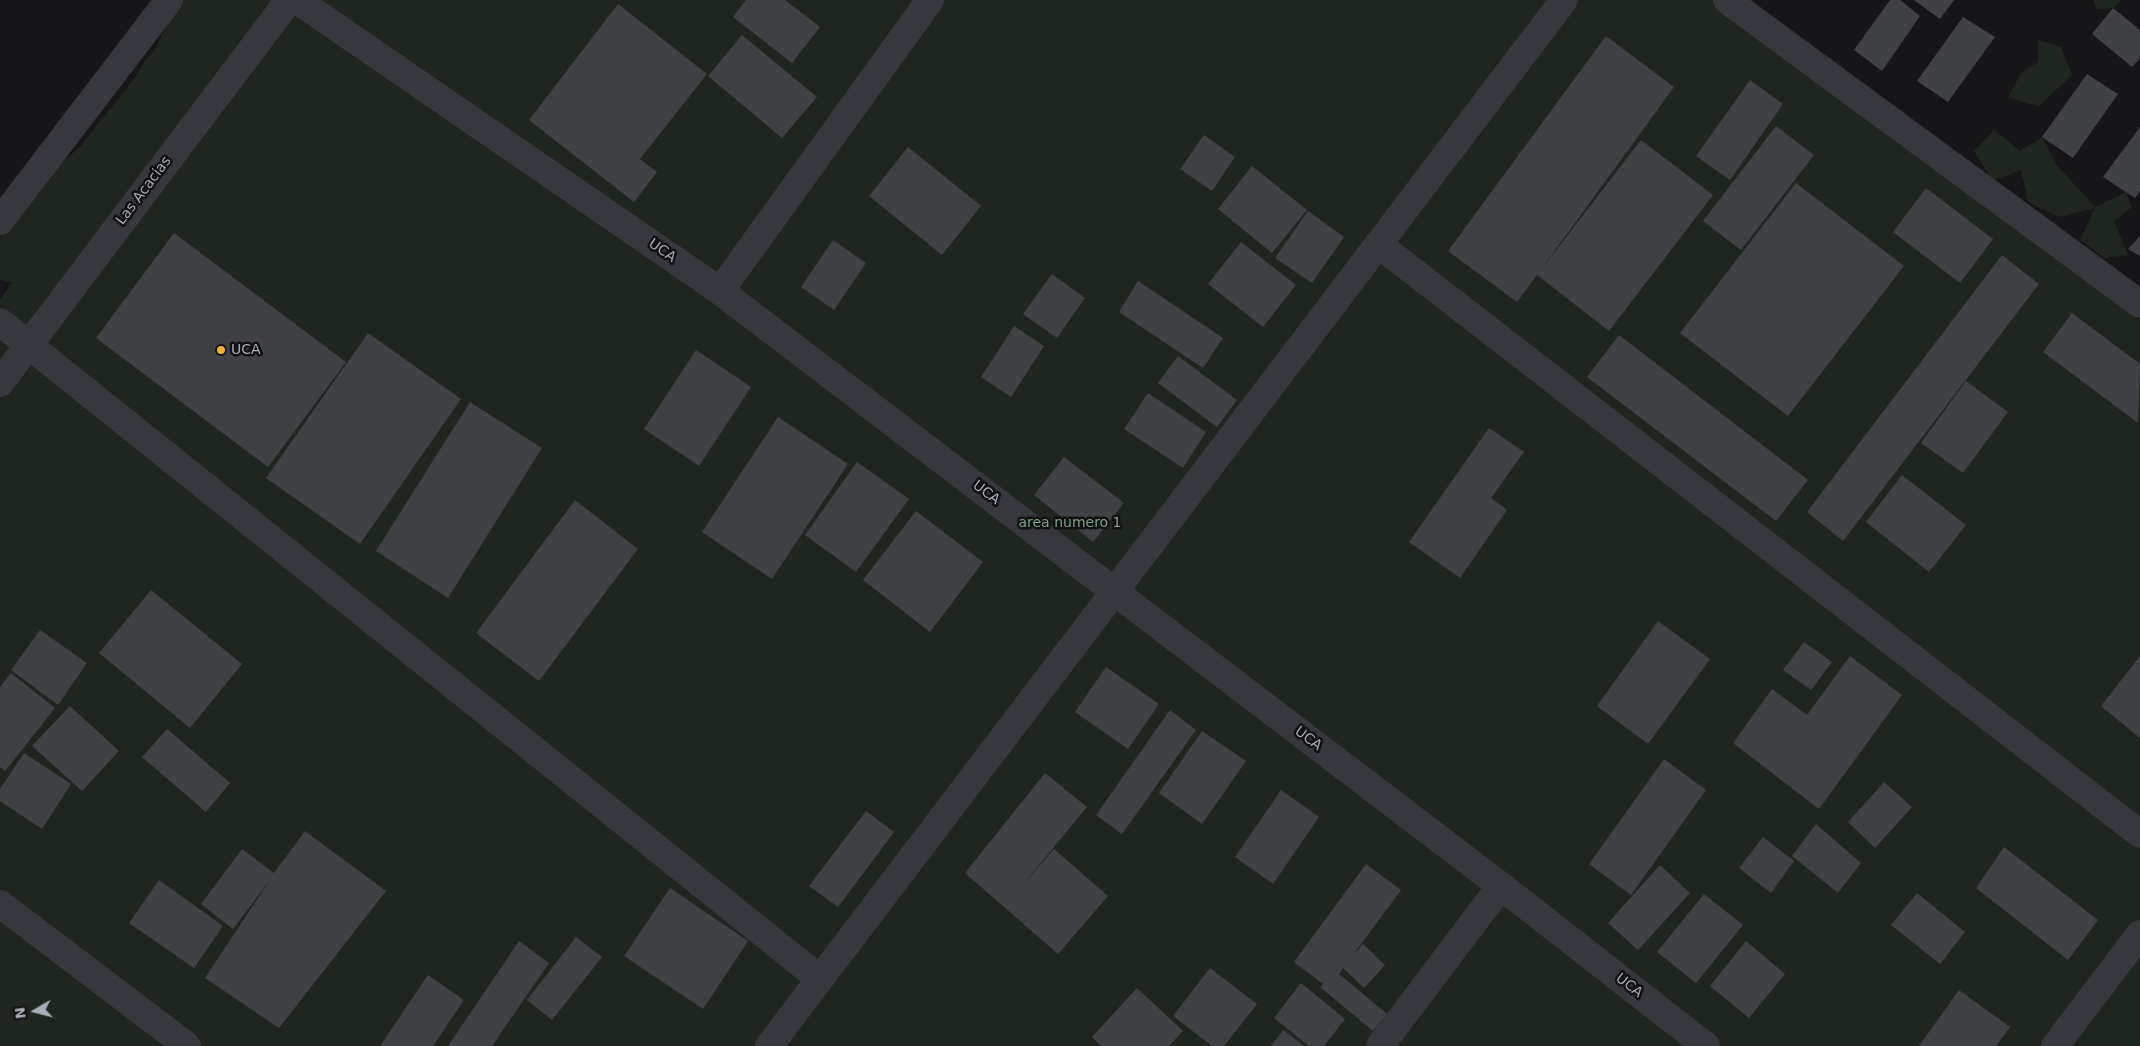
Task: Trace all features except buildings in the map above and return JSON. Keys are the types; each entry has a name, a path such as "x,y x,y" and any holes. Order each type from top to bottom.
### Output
{"street":[{"path":"0,221 169,0"},
{"name":"Las Acacias","path":"0,383 290,0"},
{"name":"UCA","path":"297,0 720,291 1501,886 1706,1046"},
{"path":"720,291 930,0"},
{"path":"769,1046 1564,0"},
{"path":"1726,0 2140,304"},
{"path":"1378,244 2140,834"},
{"path":"0,322 820,979"},
{"path":"1380,1046 1501,886"},
{"path":"0,904 187,1046"},
{"path":"2055,1046 2140,934"}],"green space":[{"name":"area numero 1","path":"177,0 1722,0 2140,320 2140,1046 0,1046 0,300 12,282 0,280 0,237 13,217 55,168 79,148 137,75 144,62 156,48"},
{"path":"2093,0 2121,0 2113,8 2097,9"},
{"path":"2038,40 2061,47 2072,75 2039,106 2008,98 2021,73 2038,62"},
{"path":"1994,130 2020,151 2042,137 2056,164 2095,207 2126,192 2132,207 2114,221 2128,255 2105,258 2080,240 2095,208 2059,217 2028,202 2021,170 1992,181 1974,151"}],"place":[{"name":"UCA","path":"221,350"}]}
